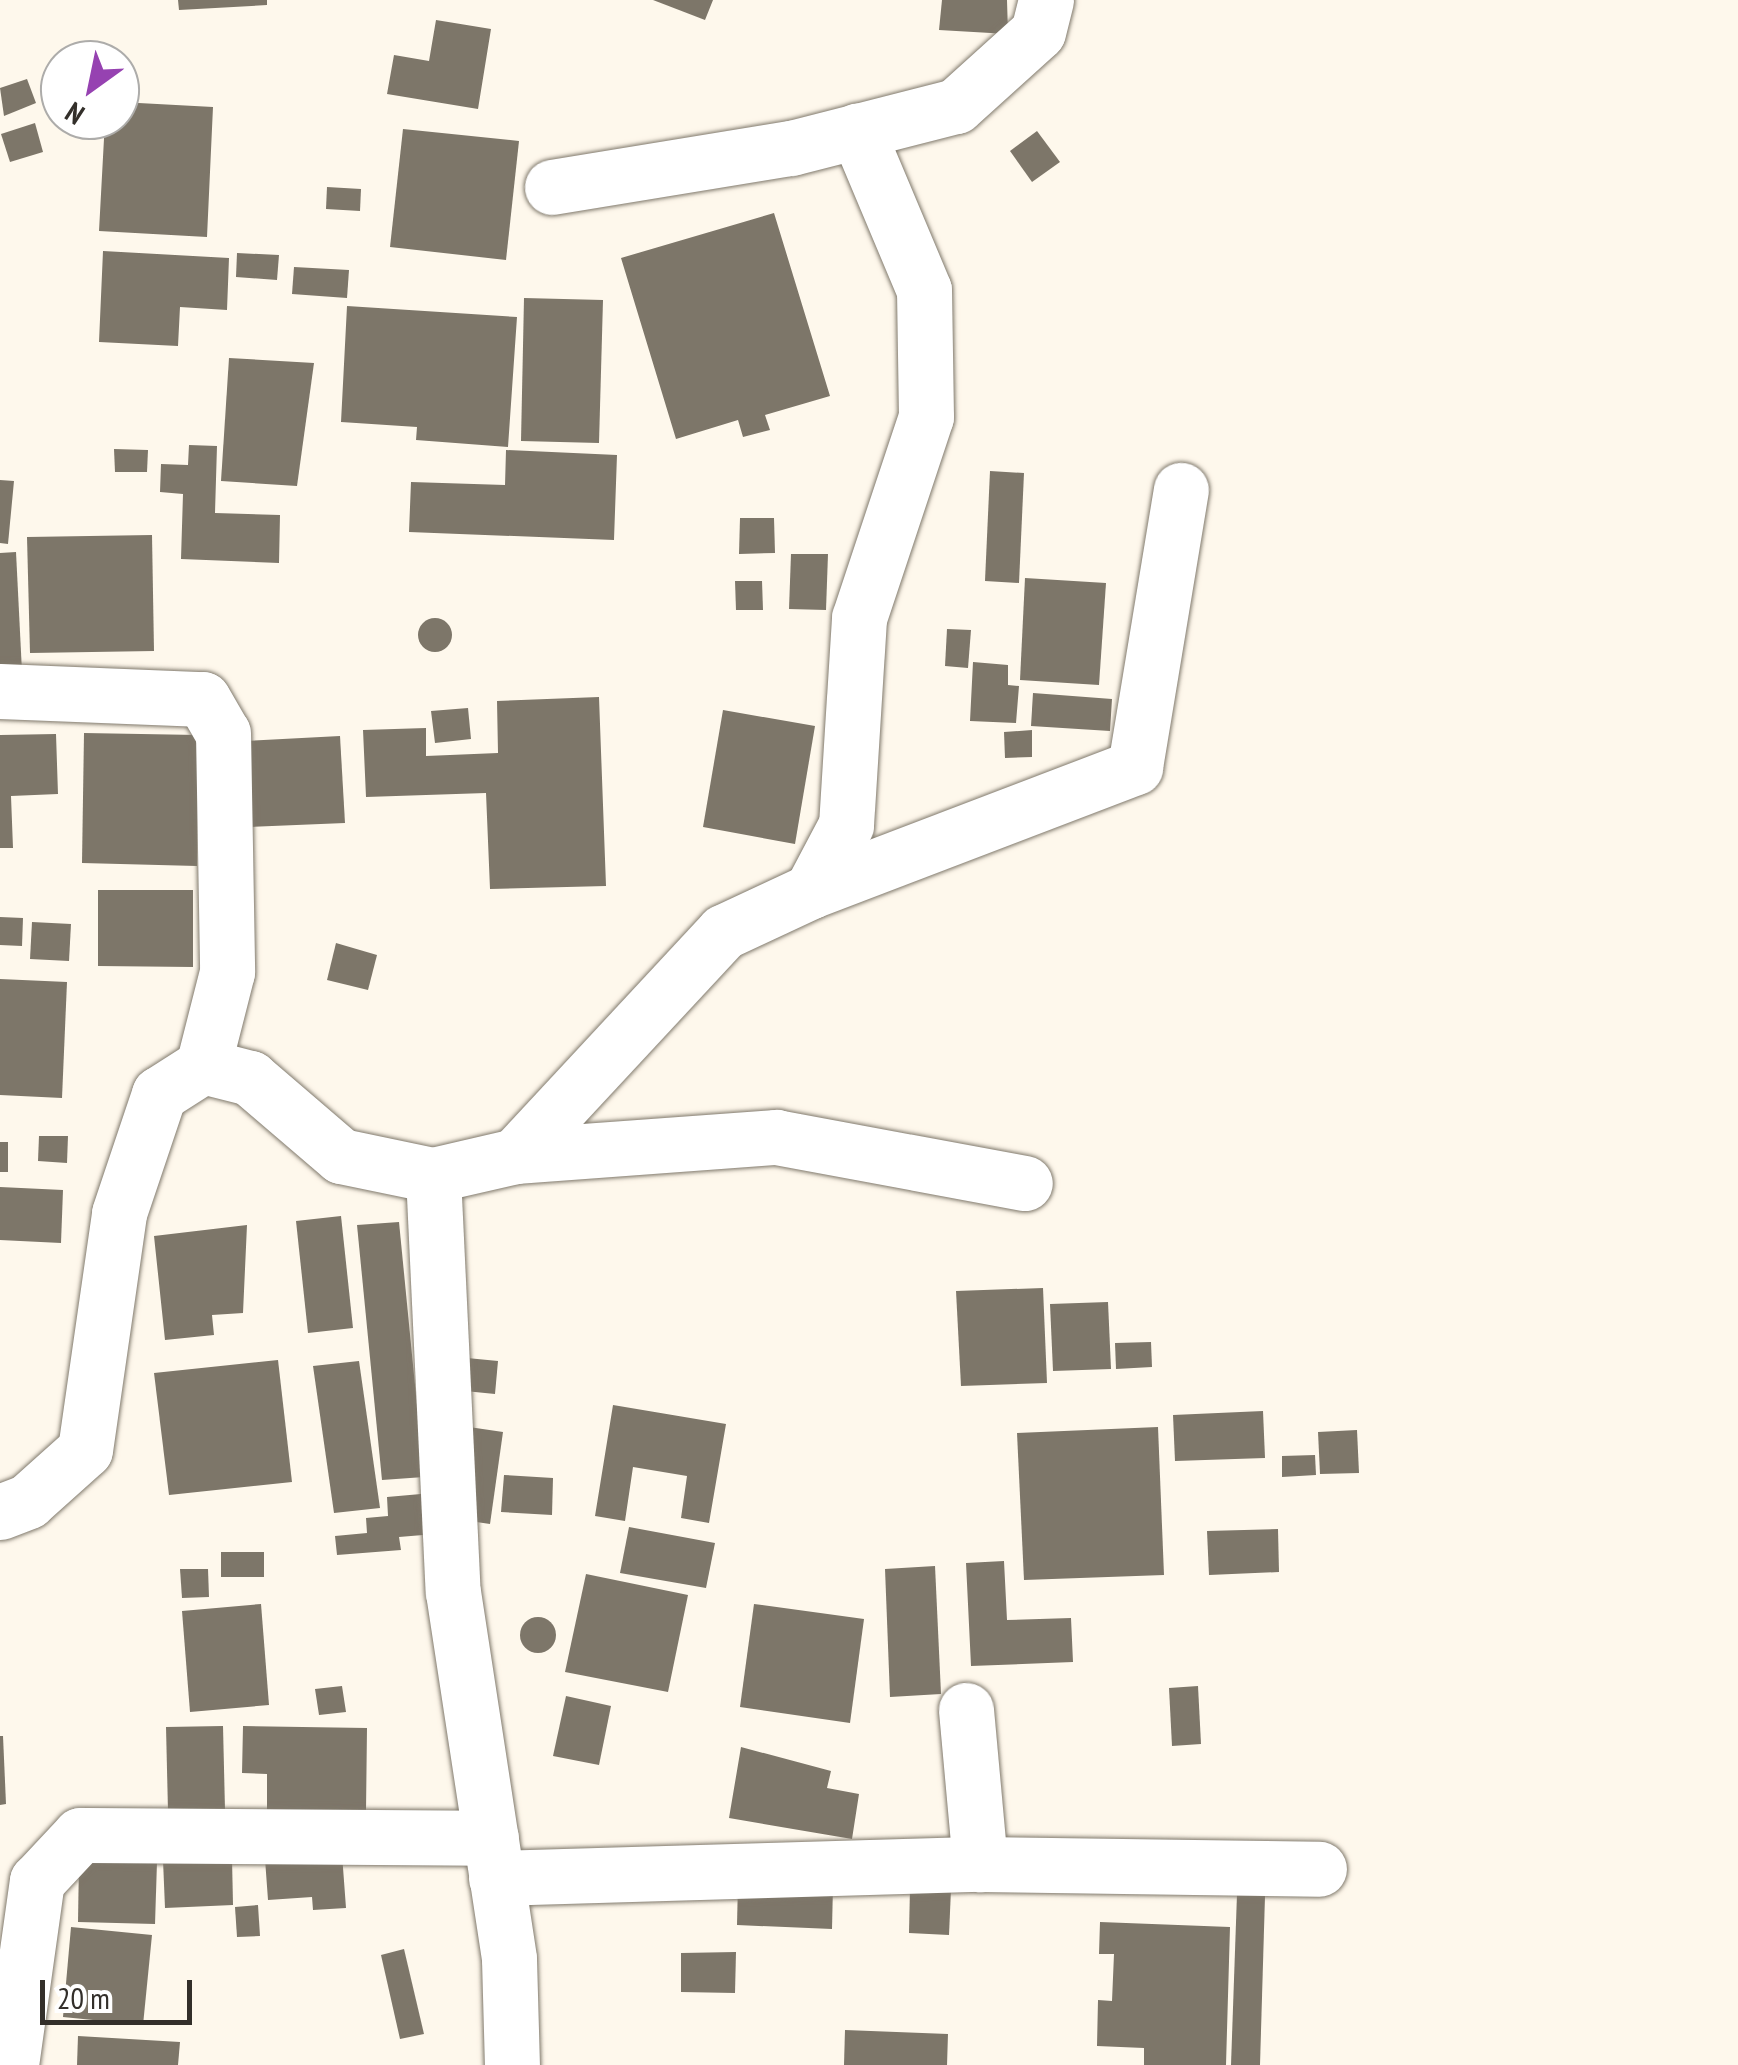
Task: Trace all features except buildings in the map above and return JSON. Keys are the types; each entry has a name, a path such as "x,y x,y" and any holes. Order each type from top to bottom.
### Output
{"street":[{"path":"552,187 857,131 956,106 1038,32 1046,0"},
{"path":"811,891 846,825 859,618 926,417 924,290 857,131"},
{"path":"514,1156 724,932 811,891 1135,767 1181,490"},
{"path":"0,690 203,699 223,734 227,972 202,1066 159,1094 132,1154 84,1450 28,1501 0,1512"},
{"path":"202,1066 250,1078 340,1156 433,1175 514,1156 776,1137 1025,1184"},
{"path":"433,1175 453,1592 494,1858 512,2065"},
{"path":"966,1710 980,1864"},
{"path":"10,2065 37,1881 80,1836 494,1858 1319,1869"}]}
